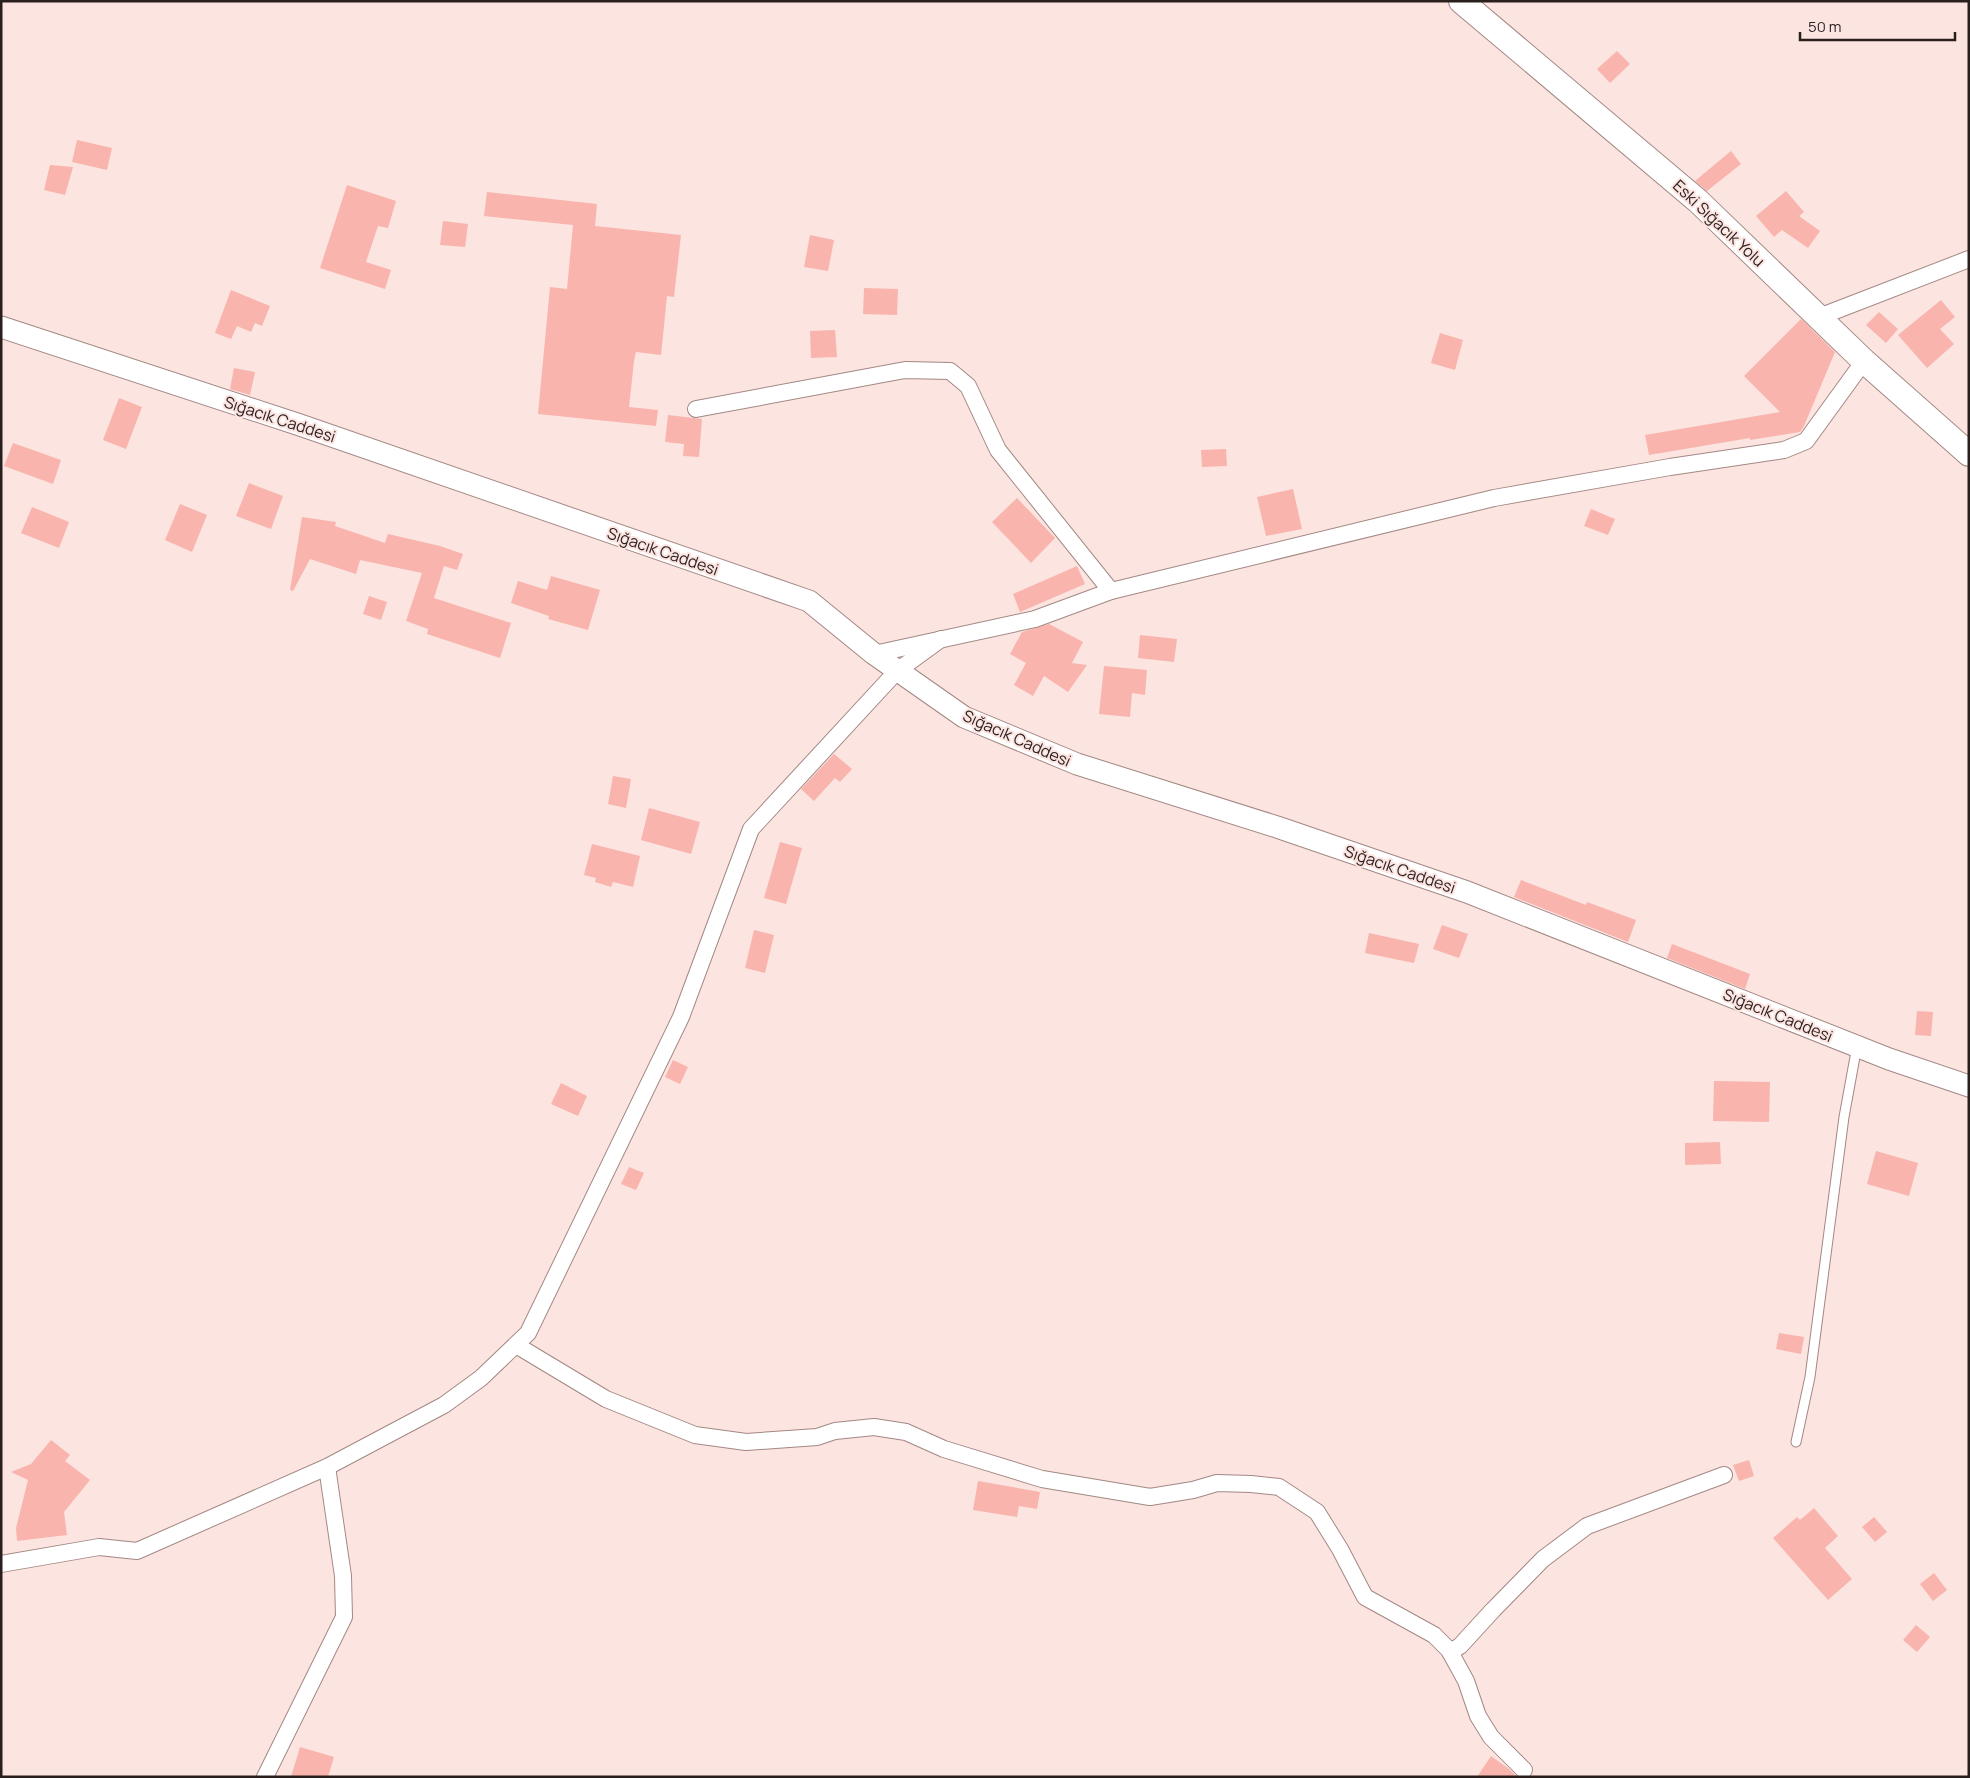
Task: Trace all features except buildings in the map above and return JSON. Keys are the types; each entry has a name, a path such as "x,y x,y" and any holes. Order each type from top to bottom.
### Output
{"main road":[{"name":"Eski Sığacık Yolu","path":"1461,1 1698,201 1864,361 1969,454"}],"street":[{"path":"1819,317 1969,259"},
{"name":"Sığacık Caddesi","path":"1,327 300,425 809,601 874,654 964,717 1077,764 1277,827 1467,892 1889,1059 1969,1086"},
{"path":"874,654 1035,619 1111,591 1494,498 1670,467 1784,450 1806,441 1864,361"},
{"path":"696,409 905,370 950,371 968,386 998,450 1111,591"},
{"path":"1,1564 99,1547 137,1551 327,1467 444,1405 481,1378 528,1333 681,1017 751,829 897,671 941,639"},
{"path":"516,1344 606,1399 696,1435 746,1442 816,1437 835,1431 874,1427 906,1432 944,1449 1042,1479 1150,1497 1193,1490 1217,1483 1278,1487 1317,1512 1340,1549 1365,1597 1434,1635 1450,1652 1466,1681 1478,1716 1491,1737 1524,1770"},
{"path":"265,1777 344,1617 343,1576 327,1467"},
{"path":"1450,1652 1460,1646 1543,1559 1587,1526 1724,1475"}],"lane":[{"path":"1796,1442 1810,1377 1844,1117 1857,1046"}]}
